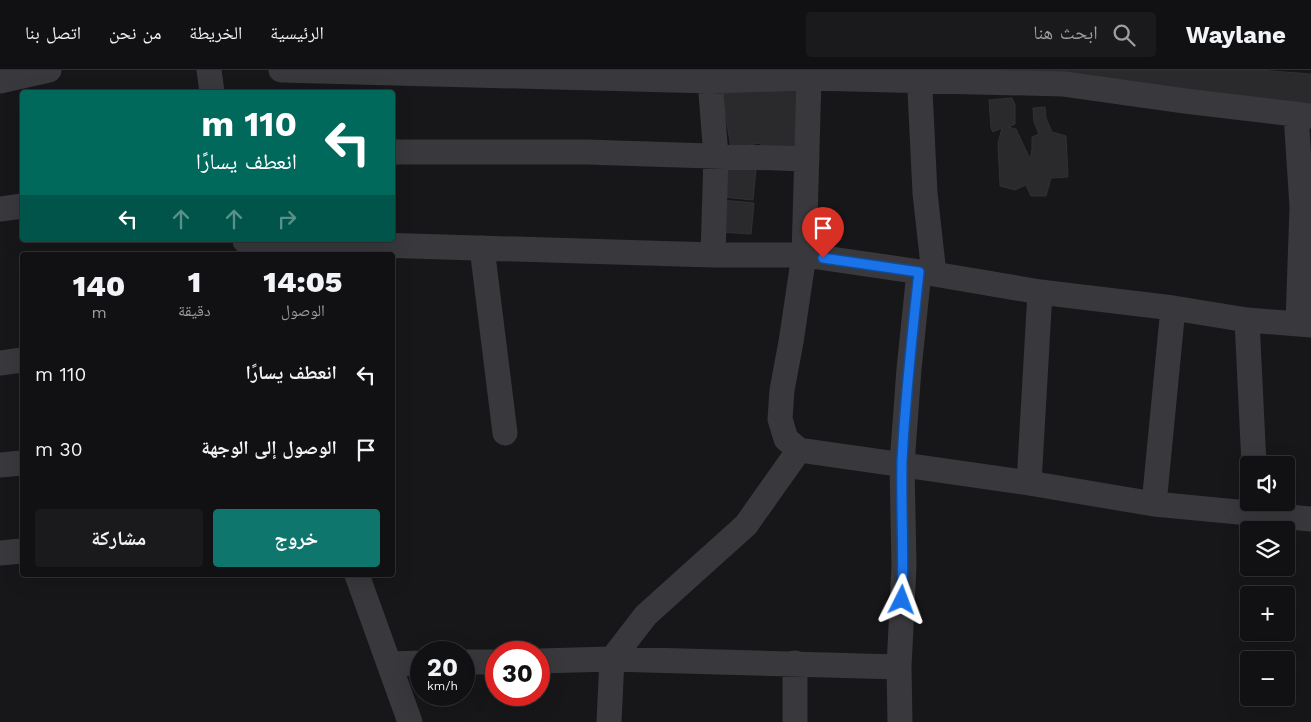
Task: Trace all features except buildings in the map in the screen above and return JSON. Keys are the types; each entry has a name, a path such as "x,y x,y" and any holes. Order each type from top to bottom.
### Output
{"street":[{"path":"209,70 212,90"},
{"path":"246,245 482,248 804,256 927,273 1040,292 1172,308 1247,320 1304,324 1303,115 1064,84 919,75 710,81 515,73 281,70"},
{"path":"0,81 38,71"},
{"path":"900,722 899,667 904,566 902,464 908,369 927,273 926,193 919,75"},
{"path":"809,78 804,256 782,390 780,419 786,439 799,450 1029,483 1154,504 1240,507"},
{"path":"710,81 716,156 713,255"},
{"path":"395,152 586,152 807,159"},
{"path":"0,209 20,206"},
{"path":"482,248 505,433"},
{"path":"1029,483 1040,292"},
{"path":"1154,504 1172,308"},
{"path":"1247,320 1254,456"},
{"path":"0,363 20,360"},
{"path":"609,722 612,659 646,615 746,525 799,450"},
{"path":"0,465 20,463"},
{"path":"1271,511 1311,519"},
{"path":"0,552 20,551"},
{"path":"358,577 410,722"},
{"path":"550,661 612,659 899,667"},
{"path":"389,664 410,663"},
{"path":"795,664 795,722"}],"route":[{"path":"823,258 919,272 908,369 902,464 904,566 902,600"}]}
